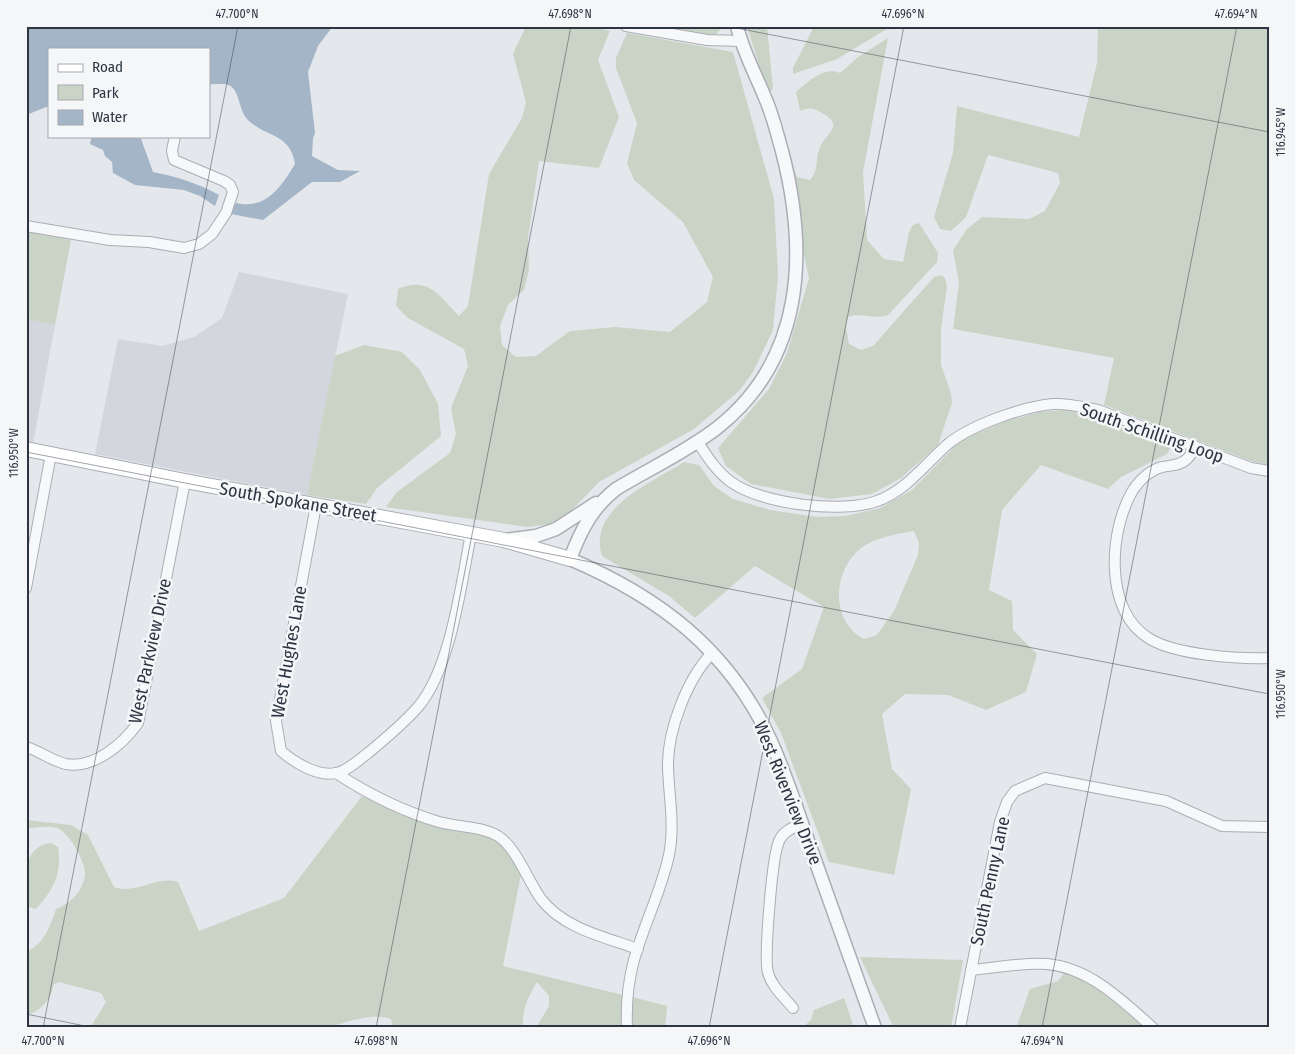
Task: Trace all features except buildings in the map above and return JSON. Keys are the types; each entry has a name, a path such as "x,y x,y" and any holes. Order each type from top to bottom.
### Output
{"main road":[{"name":"South Spokane Street","path":"26,449 185,481 504,540 570,559"}],"street":[{"path":"626,26 707,40 740,41"},
{"path":"504,540 536,536 556,530 616,489 717,428 757,386 782,343 792,311 797,274 793,221 782,151 767,101 740,41 737,26"},
{"path":"26,226 110,240 149,242 176,248 191,247 205,241 226,213 233,192 230,185 224,181 174,160 172,151 175,138"},
{"name":"South Schilling Loop","path":"697,441 716,468 731,482 748,492 768,498 832,507 853,506 878,501 911,479 962,434 1010,414 1053,404 1076,405 1098,410 1251,468 1269,471"},
{"path":"1195,446 1188,458 1180,464 1161,467 1148,473 1134,489 1123,511 1116,536 1114,558 1116,582 1121,601 1132,623 1149,639 1168,647 1214,656 1269,658"},
{"path":"26,588 51,454"},
{"name":"West Parkview Drive","path":"26,748 68,764 87,762 115,748 127,738 138,723 185,481"},
{"path":"570,559 580,533 594,510 616,489"},
{"name":"West Hughes Lane","path":"316,505 276,721 281,751 289,758 311,769 336,773"},
{"path":"471,534 448,644 431,688 419,706 392,733 356,762 336,773 401,810 440,822 487,831 499,837 508,845 541,899 557,915 578,927 638,949"},
{"name":"West Riverview Drive","path":"570,559 608,575 666,610 712,653 753,708 770,739 875,1028"},
{"path":"627,1028 629,984 638,949 661,888 669,852 672,824 669,753 680,707 698,667 712,653"},
{"name":"South Penny Lane","path":"960,1028 1000,822 1007,802 1015,791 1022,786 1045,778 1166,801 1222,826 1269,827"},
{"path":"793,1008 774,986 768,973 769,908 777,845 786,832 802,823"},
{"path":"971,970 1046,964 1066,967 1104,986 1154,1028"}],"shaded area":[{"path":"239,272 348,294 307,495 95,454 118,339 162,346 194,337 222,318"},
{"path":"26,319 55,325 33,443 26,441"}],"green space":[{"path":"526,26 586,26 610,31 598,60 619,117 599,168 539,161 528,238 529,270 524,290 508,305 500,326 502,345 516,357 536,356 570,331 615,327 670,332 707,302 713,277 683,222 634,180 627,163 637,123 616,68 616,58 627,33 733,52 774,199 778,276 773,330 753,372 739,391 694,429 599,482 566,516 550,524 527,527 386,507 397,492 450,453 456,434 451,408 468,366 464,349 408,318 396,306 398,289 418,285 425,286 439,295 459,316 468,306 489,174 522,118 526,102 513,54"},
{"path":"656,26 721,26 721,29 715,35 709,37"},
{"path":"747,26 767,26 773,88 768,95"},
{"path":"814,26 892,26 837,59 793,74 793,68"},
{"path":"1098,26 1269,26 1269,465 1251,461 1104,405 1114,358 953,329 959,282 953,250 967,229 982,217 1029,219 1045,211 1060,183 1058,173 988,155 966,217 951,231 940,229 934,217 953,153 957,106 1079,137 1097,63"},
{"path":"888,38 863,172 867,240 884,259 903,262 909,232 913,225 919,223 938,253 937,262 888,315 848,317 846,327 849,344 861,350 873,346 934,277 941,275 945,278 947,286 941,329 941,365 951,393 952,403 938,445 901,478 872,494 830,499 751,484 726,466 718,448 769,389 787,353 809,278 798,230 791,161 797,177 810,180 815,173 821,144 833,127 833,122 829,118 816,110 800,111 796,92 822,73 834,71 840,73 858,57"},
{"path":"26,231 71,240 55,325 26,319"},
{"path":"364,345 402,352 420,370 438,404 441,436 377,488 366,504 307,495 335,356"},
{"path":"1065,410 1094,416 1171,447 1167,454 1121,477 1108,489 1041,465 1002,510 989,590 1012,601 1013,630 1037,654 1026,692 986,710 948,695 905,694 882,714 892,769 911,789 894,875 829,862 781,733 762,698 802,669 824,607 755,566 695,618 669,596 602,556 600,539 604,524 625,499 684,462 699,465 714,486 733,499 770,510 817,517 846,516 880,508 912,490 961,440 1001,423 1039,412","holes":["914,531 919,543 918,555 894,611 877,635 864,639 852,630 844,619 840,605 839,591 848,563 857,552 869,543 885,537"]},
{"path":"362,796 402,814 486,835 506,848 521,874 503,966 623,995 623,1028 536,1028 549,1006 549,996 537,982 526,1004 523,1028 393,1028 391,1019 378,1017 349,1021 336,1025 335,1028 90,1028 106,1002 101,993 59,982 54,984 45,1004 26,1016 26,952 42,940 56,909 75,897 83,882 85,871 72,842 62,831 50,827 26,828 26,820 71,825 88,835 114,887 130,889 162,881 178,882 199,931 284,898"},
{"path":"51,843 58,847 58,873 48,895 36,909 26,905 26,876 29,858 41,846"},
{"path":"860,957 963,960 951,1028 894,1028"},
{"path":"1065,972 1100,990 1145,1028 1016,1028 1030,989 1058,981"},
{"path":"632,997 667,1006 665,1028 631,1028"},
{"path":"844,998 854,1028 802,1028 811,1020 814,1010"}],"water":[{"path":"26,26 333,26 318,46 308,72 315,133 312,156 338,170 360,171 340,182 312,182 263,220 231,214 236,203 256,203 272,195 295,164 288,146 247,119 242,111 235,90 230,85 210,84 210,48 48,48 48,106 26,115"},
{"path":"92,138 141,138 153,172 187,181 219,195 215,206 200,196 184,190 135,185 113,173 112,162 105,156 103,150 90,144"}]}
